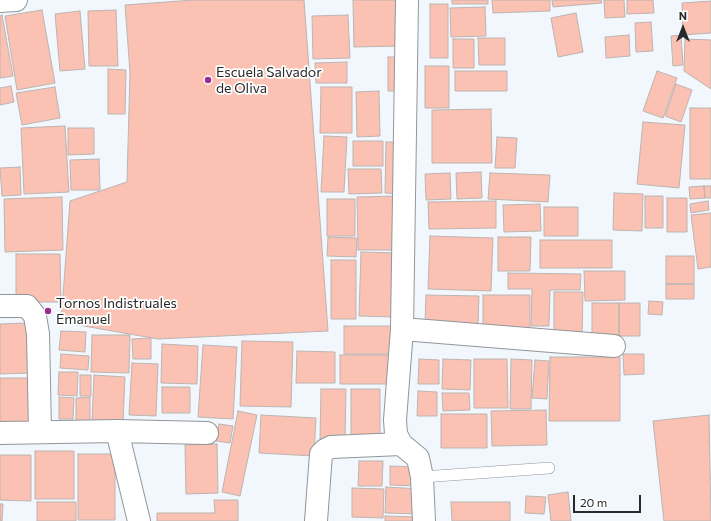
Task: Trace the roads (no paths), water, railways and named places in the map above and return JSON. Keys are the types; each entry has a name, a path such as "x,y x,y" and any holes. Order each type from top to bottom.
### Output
{"street":[{"path":"0,1 16,0"},
{"path":"407,0 402,329 395,420 396,434 401,444 418,458 422,477 424,521"},
{"path":"0,306 27,306 35,316 38,334 40,432"},
{"path":"402,329 614,346"},
{"path":"117,431 139,521"},
{"path":"0,433 117,431 207,433"},
{"path":"316,521 321,454 325,450 330,447 401,444"}],"lane":[{"path":"422,477 549,468"}],"place":[{"name":"Escuela Salvador de Oliva","path":"208,80"},
{"name":"Tornos Indistruales Emanuel","path":"48,311"}]}
